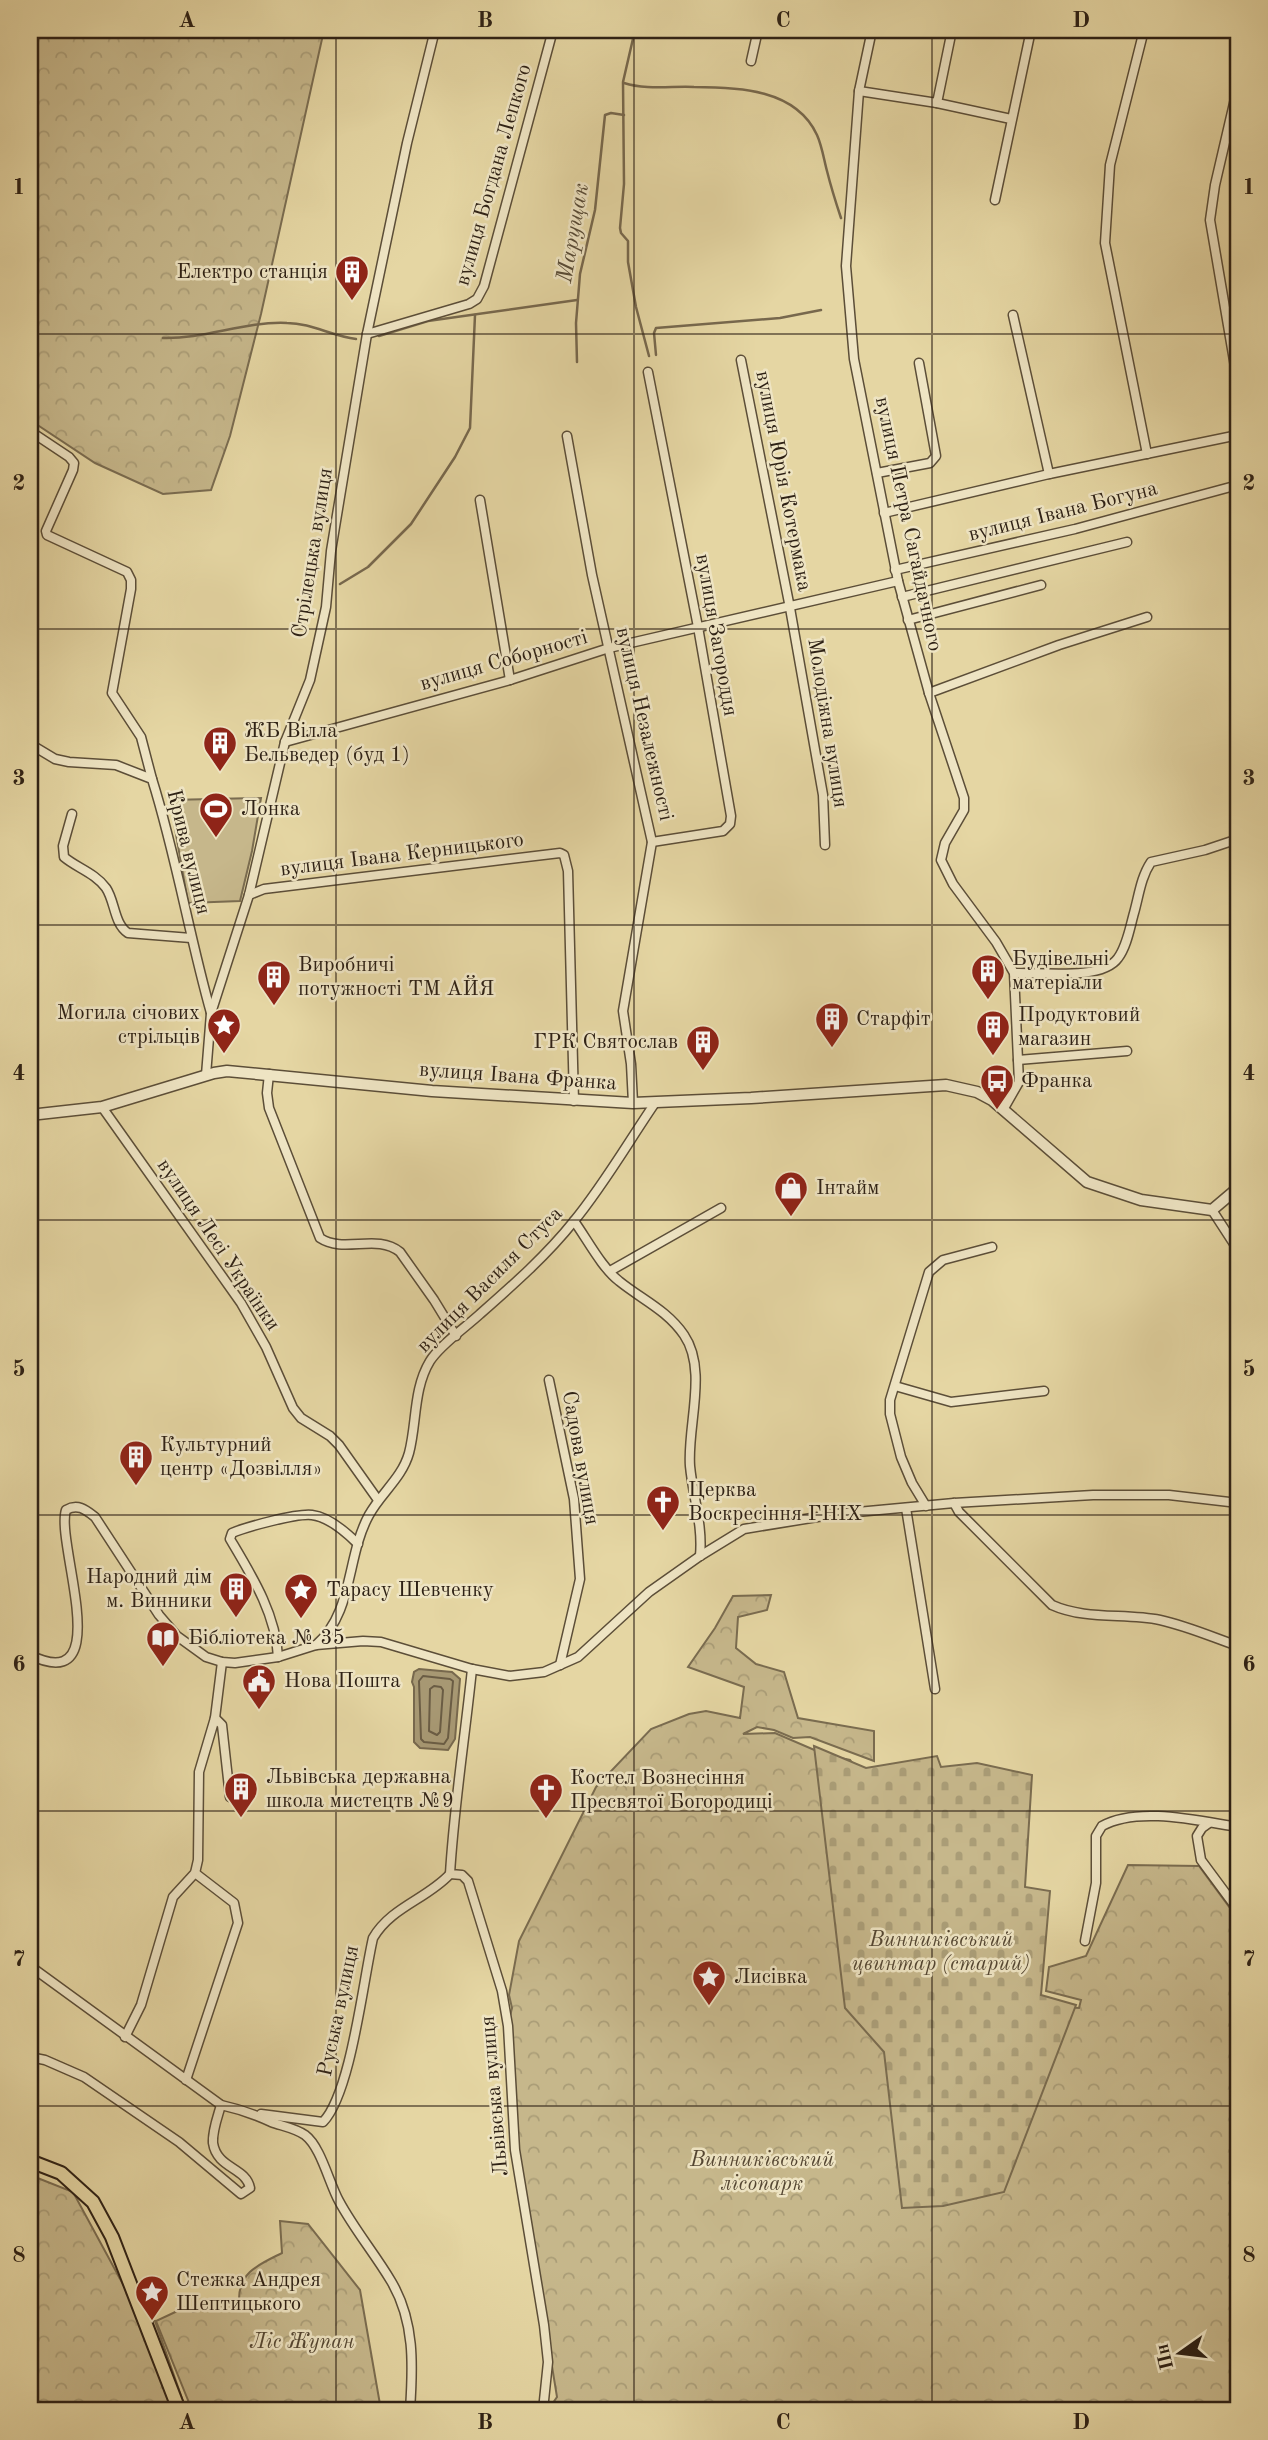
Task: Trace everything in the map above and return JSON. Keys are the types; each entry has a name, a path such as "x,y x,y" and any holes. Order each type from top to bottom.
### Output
{"main road":[{"path":"30,2161 61,2173 93,2202 112,2237 179,2410"}],"street":[{"name":"Стрілецька вулиця","path":"206,1075 211,1013 249,895 285,742 310,680 326,607 331,551 367,334 404,156 435,30"},
{"name":"вулиця Богдана Лепкого","path":"367,334 477,299 487,275 553,30"},
{"path":"751,61 758,30"},
{"name":"вулиця Петра Сагайдачного","path":"872,30 859,92 846,265 854,359 895,570 929,693 964,798 964,810 945,843 941,860 953,884 996,942 1014,972"},
{"path":"937,103 952,30"},
{"path":"995,200 1031,30"},
{"path":"1144,30 1111,165 1105,243 1147,454"},
{"path":"1238,86 1209,220 1238,384"},
{"path":"859,92 937,103 1011,119"},
{"path":"1013,315 1049,474"},
{"name":"вулиця Юрія Котермака","path":"741,360 790,608"},
{"path":"877,473 930,463 936,456 919,363"},
{"name":"вулиця Загороддя","path":"648,372 698,627 731,816 730,824 723,831 652,842"},
{"path":"30,431 74,463 74,470 46,531 47,535 127,572 130,576 131,589 112,693 141,737 152,779"},
{"path":"884,513 1049,474 1238,435"},
{"name":"вулиця Незалежності","path":"567,436 592,575 652,842 622,1011 631,1063 633,1103"},
{"name":"вулиця Івана Богуна","path":"895,570 1075,529 1238,485"},
{"path":"480,500 510,680"},
{"path":"902,597 1127,542"},
{"name":"вулиця Соборності","path":"285,742 510,680 610,648 898,581"},
{"path":"908,620 1041,585"},
{"name":"Молодіжна вулиця","path":"790,608 823,795 825,845"},
{"path":"929,693 1059,645 1147,617"},
{"name":"Крива вулиця","path":"30,744 55,758 69,762 116,765 152,779 166,824 211,1013"},
{"name":"Крива вулиця","path":"72,814 63,846 64,857 104,885 111,896 122,930 128,933 191,938"},
{"path":"1003,1110 1019,1082 1014,972 1104,970 1112,965 1124,947 1142,877 1151,862 1205,850 1238,839"},
{"name":"вулиця Івана Керницького","path":"249,895 264,889 560,853 566,859 568,871 574,1101"},
{"path":"1018,1060 1127,1051"},
{"name":"вулиця Івана Франка","path":"30,1115 102,1107 206,1075 227,1072 270,1074 334,1083 633,1103 946,1085 977,1092 1003,1110 1087,1182 1141,1200 1212,1210"},
{"path":"270,1074 267,1093 269,1108 320,1238 335,1244 385,1244 394,1247 434,1300 456,1335"},
{"name":"вулиця Василя Стуса","path":"316,1645 326,1636 338,1617 369,1515 401,1473 408,1457 422,1380 430,1362 575,1221 656,1103"},
{"name":"вулиця Лесі Українки","path":"102,1107 241,1303 266,1347 300,1418 330,1436 378,1500"},
{"path":"1238,1188 1212,1210 1238,1250"},
{"path":"610,1271 721,1208"},
{"path":"575,1221 617,1280 666,1314 690,1344 695,1391 690,1465 700,1525 700,1556"},
{"path":"926,1506 912,1483 894,1434 890,1400 929,1272 943,1260 992,1247"},
{"name":"Садова вулиця","path":"549,1380 574,1499 580,1579 560,1665"},
{"path":"895,1386 951,1402 1044,1391"},
{"path":"30,1655 57,1662 72,1655 77,1646 78,1618 63,1527 66,1510 76,1506 95,1517 159,1615 177,1636 205,1657 222,1662 278,1657 316,1645 381,1642 472,1669 510,1676 544,1672 578,1657 649,1592 744,1529 836,1514 954,1503 1169,1495 1238,1503"},
{"path":"954,1503 959,1512 1052,1605 1079,1612 1159,1620 1192,1628 1238,1646"},
{"path":"906,1508 935,1689"},
{"path":"278,1657 271,1618 258,1587 230,1539 232,1533 312,1515 330,1521 358,1544"},
{"path":"125,2037 141,2005 173,1897 195,1873 198,1860 199,1772 215,1718 222,1662"},
{"path":"450,1874 472,1669"},
{"path":"215,1718 222,1725 230,1797"},
{"path":"1085,1941 1096,1883 1096,1836 1102,1826 1119,1820 1152,1815 1238,1827"},
{"path":"1209,1823 1197,1836 1201,1860 1238,1910"},
{"path":"186,2080 238,1923 234,1903 195,1873"},
{"name":"Руська вулиця","path":"255,2113 323,2122 329,2116 344,2075 373,1938 380,1926 390,1917 435,1889 450,1874"},
{"name":"Львівська вулиця","path":"450,1874 462,1875 468,1881 502,1991 508,2026 516,2150 545,2336 547,2386 543,2410"},
{"path":"30,1966 221,2105 255,2113 271,2122 297,2130 313,2142 340,2202 392,2282 408,2321 413,2370 411,2410"},
{"path":"30,2057 45,2060 84,2077 179,2142 241,2194 250,2188 246,2177 224,2164 213,2144 221,2105"}],"green space":[{"path":"38,30 324,30 261,314 230,436 211,490 163,494 95,463 30,420 30,39"},
{"name":"Лонка","path":"261,798 240,901 188,903 170,800"},
{"name":"Винниківський лісопарк","path":"771,1595 767,1610 738,1617 736,1648 756,1664 784,1672 798,1718 874,1731 874,1761 810,1737 793,1738 757,1727 743,1734 775,1733 826,1755 850,1760 863,1778 911,1916 1060,2007 1079,2008 1081,2000 1046,1991 1049,1967 1086,1956 1128,1865 1199,1866 1238,1919 1238,2410 548,2410 557,2397 518,2157 510,2016 512,2008 509,1995 519,1941 596,1787 651,1729 689,1714 706,1711 740,1718 744,1687 688,1667 733,1596"},
{"name":"Винниківський цвинтар (старий)","path":"814,1746 866,1768 937,1756 941,1767 977,1763 1032,1775 1025,1887 1050,1891 1041,1995 1076,2005 1004,2192 943,2206 902,2208 884,2052 845,2008"},
{"path":"30,2175 73,2192 144,2323 155,2321 186,2410 30,2410"},
{"name":"Ліс Жупан","path":"280,2221 308,2224 360,2290 381,2410 192,2410 156,2321 186,2307 193,2312 239,2301 246,2276 258,2265 282,2253"}],"water":[{"path":"419,1669 452,1672 460,1679 455,1739 448,1750 420,1748 414,1742 412,1682 414,1672"}],"waterway":[{"name":"Марущак","path":"635,30 623,82 624,184 620,228 628,241 628,262 636,307 649,356"},
{"path":"624,83 650,87 747,90 764,94 795,108 817,135 841,218"},
{"name":"Марущак","path":"577,362 576,323 580,274 595,210 605,115 624,115"},
{"name":"Марущак","path":"379,336 428,321 577,300"},
{"path":"656,355 656,328 780,318 821,310"},
{"path":"340,584 368,567 411,524 455,457 470,428 475,315"},
{"name":"Марущак","path":"163,338 287,323 305,325 356,339"}],"place":[{"name":"Електро станція","path":"352,302"},
{"name":"ЖБ Вілла Бельведер (буд 1)","path":"220,773"},
{"name":"Лонка","path":"216,839"},
{"name":"Будівельні матеріали","path":"988,1001"},
{"name":"Виробничі потужності ТМ АЙЯ","path":"274,1007"},
{"name":"Старфіт","path":"832,1049"},
{"name":"Могила січових стрільців","path":"224,1055"},
{"name":"Продуктовий магазин","path":"993,1057"},
{"name":"ГРК Святослав","path":"703,1072"},
{"name":"Франка","path":"997,1111"},
{"name":"Інтайм","path":"791,1218"},
{"name":"Культурний центр «Дозвілля»","path":"136,1487"},
{"name":"Церква Воскресіння ГНІХ","path":"663,1532"},
{"name":"Народний дім м. Винники","path":"236,1619"},
{"name":"Тарасу Шевченку","path":"301,1620"},
{"name":"Бібліотека № 35","path":"163,1668"},
{"name":"Нова Пошта","path":"259,1711"},
{"name":"Львівська державна школа мистецтв №9","path":"241,1819"},
{"name":"Костел Вознесіння Пресвятої Богородиці","path":"546,1820"},
{"name":"Лисівка","path":"709,2007"},
{"name":"Стежка Андрея Шептицького","path":"152,2322"}]}
